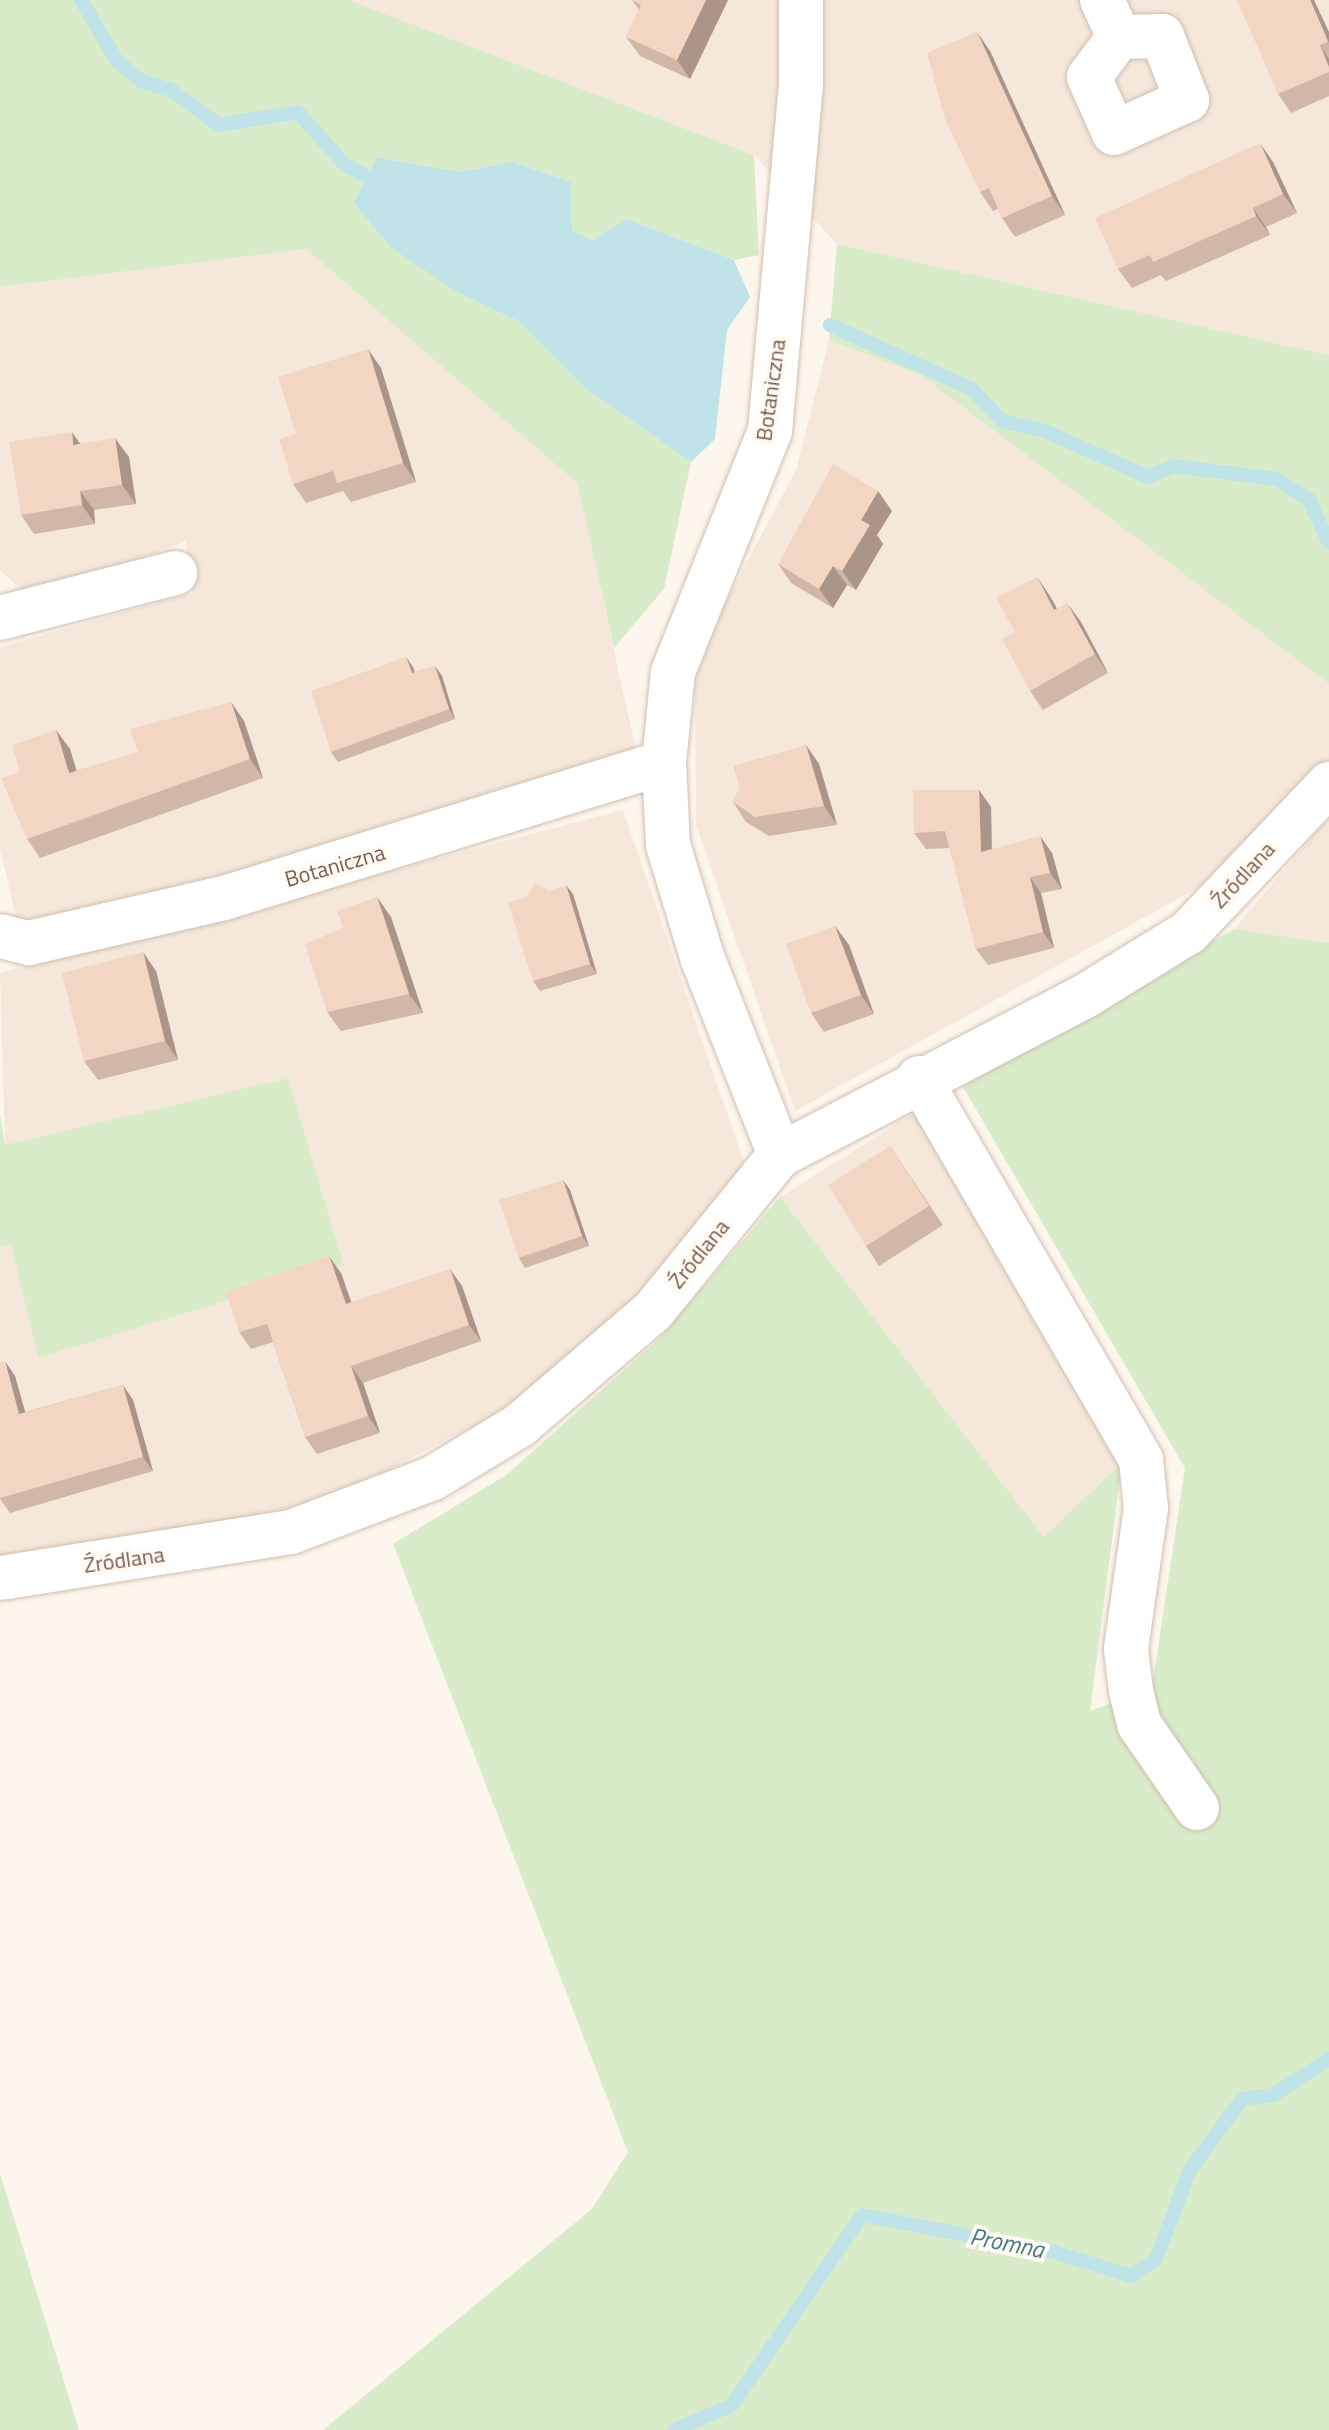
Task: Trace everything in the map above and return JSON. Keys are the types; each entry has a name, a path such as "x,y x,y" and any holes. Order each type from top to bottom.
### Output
{"street":[{"name":"Botaniczna","path":"780,1155 703,960 668,845 664,763 673,672 770,431 801,85 801,0"},
{"path":"0,618 175,573"},
{"name":"Botaniczna","path":"0,936 29,943 224,898 664,763"},
{"name":"Źródlana","path":"0,1578 291,1532 433,1478 520,1425 653,1311 780,1155 919,1078 1087,995 1189,932 1329,784"},
{"path":"919,1078 1141,1460 1146,1508 1126,1649 1131,1691 1139,1724 1197,1808"}],"shaded area":[{"path":"349,0 1329,0 1329,355 837,244 754,155"},
{"path":"306,249 577,483 636,750 158,895 17,921 0,849 0,647 192,593 186,541 34,600 0,571 0,287"},
{"path":"829,340 922,376 1329,684 1329,768 1237,866 795,1111 696,825 695,659 796,470"},
{"path":"623,810 746,1168 638,1298 505,1409 343,1494 198,1529 0,1559 0,1247 11,1245 38,1358 344,1264 288,1078 5,1146 0,973"},
{"path":"1329,817 1329,943 1234,929"},
{"path":"925,1106 1122,1462 1044,1537 780,1197"}],"green space":[{"path":"0,0 349,0 754,155 759,255 734,260 626,219 593,240 572,231 571,182 513,162 458,172 378,157 457,292 520,322 585,388 691,462 664,589 614,648 577,483 306,249 0,287"},
{"path":"837,244 1329,355 1329,684 922,376 829,340"},
{"path":"1234,929 1329,943 1329,2430 323,2430 592,2209 628,2152 393,1544 506,1475 658,1340 780,1197 1044,1537 1122,1462 1090,1711 1152,1688 1185,1468 963,1087"},
{"path":"288,1078 344,1265 38,1358 11,1245 0,1247 0,1113 5,1145"},
{"path":"0,2173 79,2430 0,2430"}],"water":[{"path":"377,157 458,172 513,162 571,182 572,231 593,240 626,219 734,260 750,297 727,330 715,439 691,462 585,388 520,322 457,292 392,248 354,203"}],"building":[{"path":"632,0 706,0 677,60 626,37 641,5"},
{"path":"1237,0 1310,0 1328,42 1320,45 1329,72 1278,94"},
{"path":"977,32 1052,196 1002,218 989,188 980,192 945,119 927,53"},
{"path":"1260,143 1283,194 1253,208 1256,216 1153,262 1150,255 1118,269 1095,218"},
{"path":"368,349 403,463 337,483 333,471 293,484 279,439 296,434 278,377"},
{"path":"72,432 73,445 115,438 122,485 80,491 82,505 21,515 9,442"},
{"path":"833,464 878,491 861,520 870,525 842,571 833,566 819,589 778,564"},
{"path":"1037,577 1054,610 1067,603 1095,654 1030,691 1002,639 1015,632 996,598"},
{"path":"406,657 412,673 435,666 449,709 331,752 311,691"},
{"path":"231,702 250,759 27,839 1,778 20,772 12,745 56,730 69,773 138,752 130,729"},
{"path":"806,745 824,806 755,817 733,802 740,788 733,766"},
{"path":"913,790 979,790 981,852 1040,836 1050,873 1030,877 1043,932 976,949 945,831 914,833"},
{"path":"535,883 549,891 566,885 590,964 533,981 508,903 526,897"},
{"path":"377,897 409,994 327,1012 305,944 343,928 337,911"},
{"path":"835,926 861,995 811,1013 786,944"},
{"path":"143,952 165,1041 84,1061 62,973"},
{"path":"890,1146 929,1206 866,1246 828,1185"},
{"path":"563,1180 582,1236 519,1258 499,1200"},
{"path":"329,1256 346,1304 450,1269 469,1325 351,1366 368,1416 305,1437 267,1324 239,1332 226,1292"},
{"path":"5,1361 19,1414 123,1385 143,1457 0,1498 0,1362"}],"waterway":[{"path":"81,0 117,61 141,81 171,90 219,125 298,112 344,164 364,175"},
{"path":"830,325 972,389 1002,421 1045,431 1148,477 1174,466 1276,479 1309,500 1329,543"},
{"name":"Promna","path":"675,2430 732,2405 862,2215 1054,2252 1131,2276 1156,2259 1190,2170 1242,2099 1273,2095 1329,2059"}]}
